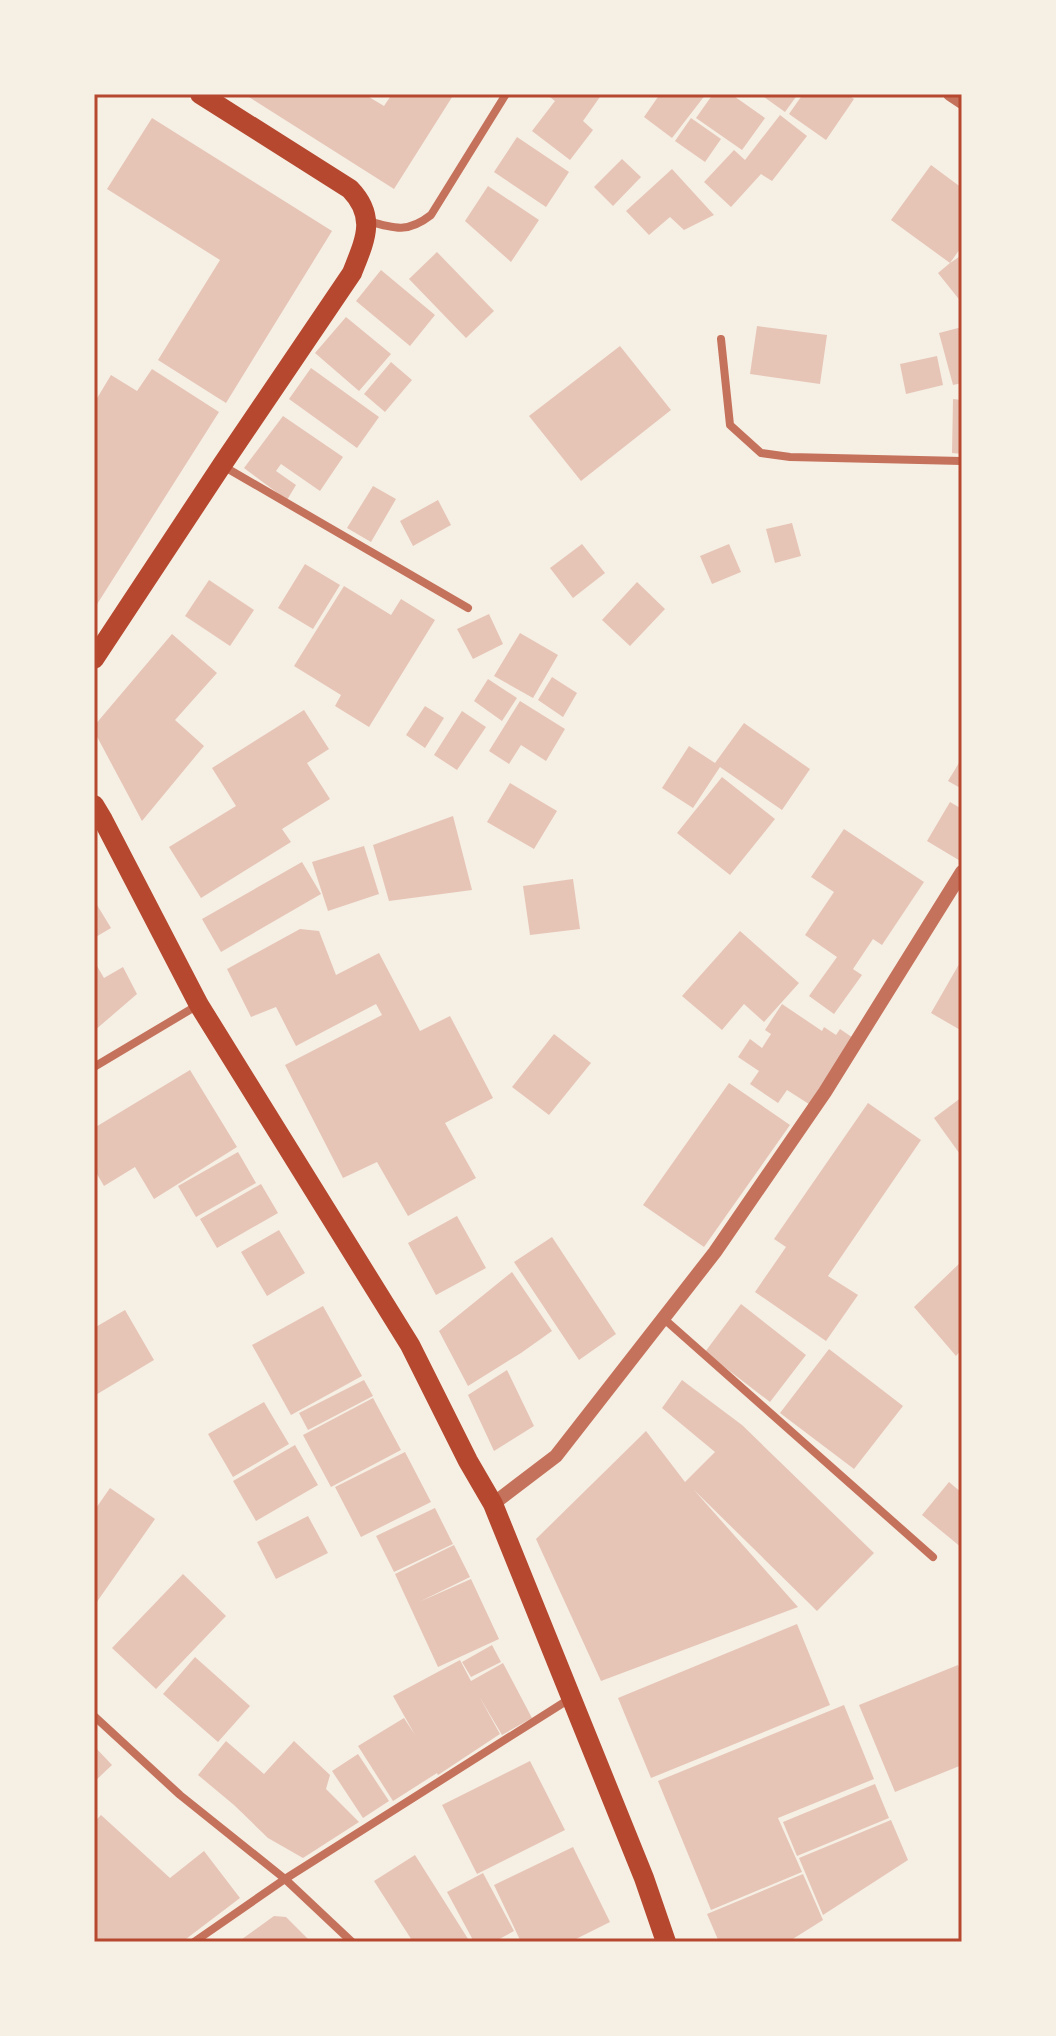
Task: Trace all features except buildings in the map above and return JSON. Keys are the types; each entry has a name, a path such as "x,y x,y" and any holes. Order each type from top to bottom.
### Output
{"main road":[{"path":"94,659 352,273 368,221 359,199 350,189 200,94"},
{"path":"94,805 199,1005 410,1345 493,1504 644,1878 666,1942"}],"street":[{"path":"368,221 402,229 418,225 431,215 506,94"},
{"path":"950,94 962,102"},
{"path":"721,339 730,425 761,453 790,457 962,461"},
{"path":"222,465 468,608"},
{"path":"493,1504 556,1456 715,1252 825,1092 960,879"},
{"path":"94,1067 199,1005"},
{"path":"663,1318 933,1557"},
{"path":"194,1942 568,1690"},
{"path":"94,1716 180,1795 285,1879 352,1942"}]}
